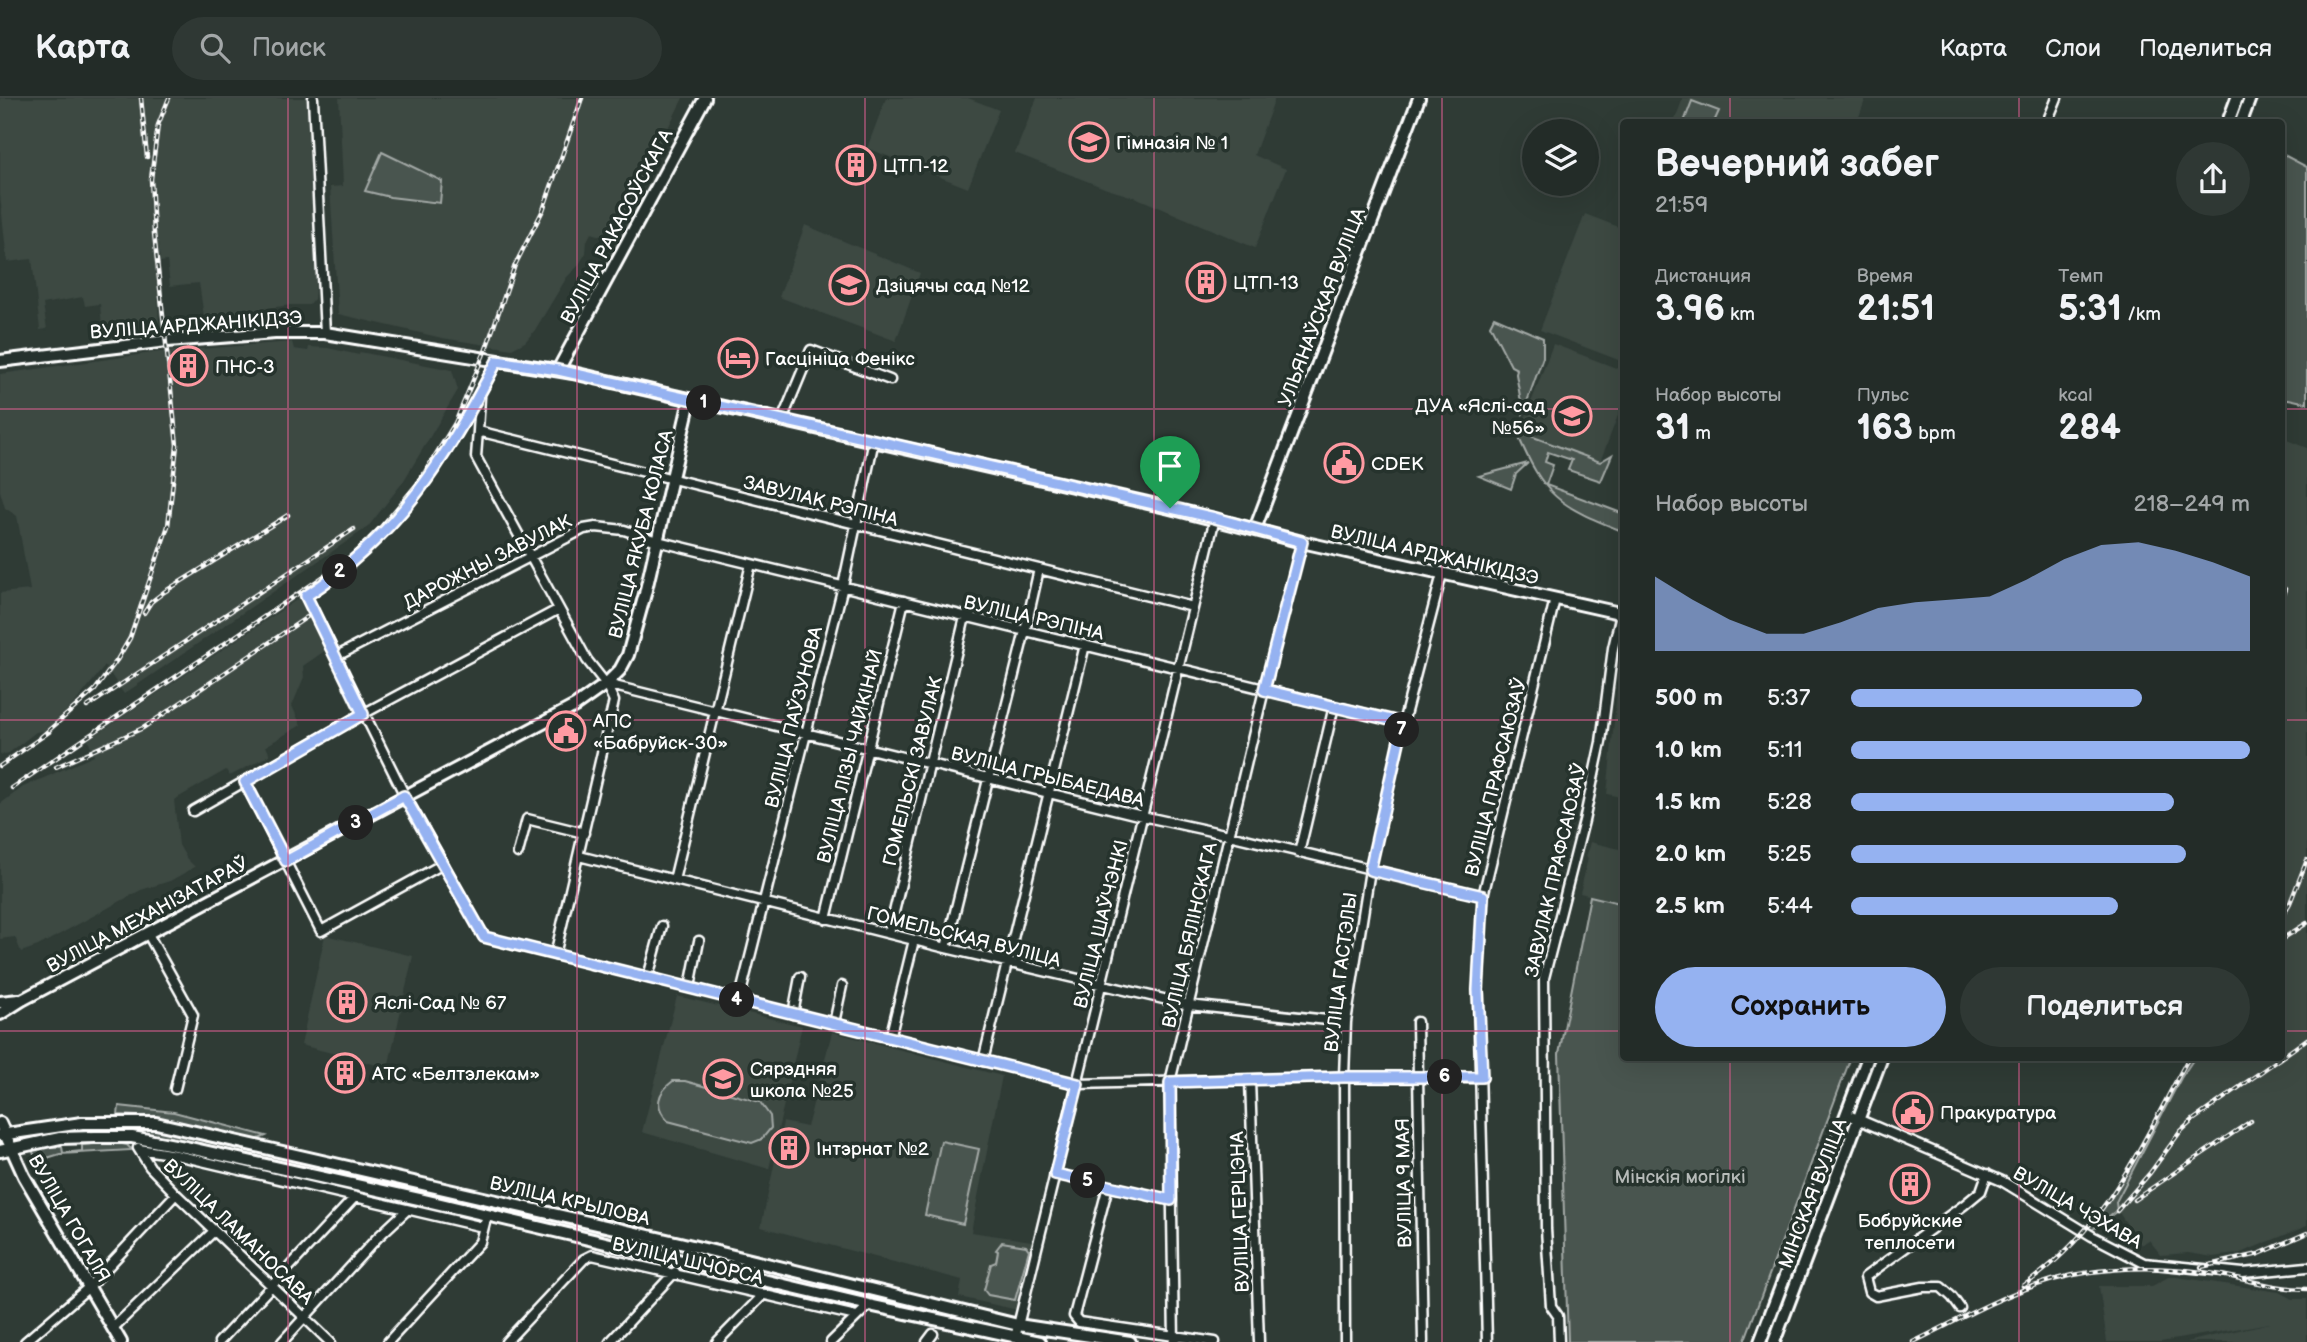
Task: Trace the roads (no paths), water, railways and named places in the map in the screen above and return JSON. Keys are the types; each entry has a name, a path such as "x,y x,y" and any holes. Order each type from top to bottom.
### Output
{"main road":[{"name":"ВУЛІЦА РАКАСОЎСКАГА","path":"558,370 705,98"},
{"name":"УЛЬЯНАЎСКАЯ ВУЛІЦА","path":"1255,529 1419,98"},
{"path":"2229,119 2237,98"},
{"path":"2242,119 2250,98"},
{"name":"ВУЛІЦА АРДЖАНІКІДЗЭ","path":"0,361 167,341 275,332 326,333 558,370 1215,518 1302,542 1620,614"},
{"name":"ВУЛІЦА ЯКУБА КОЛАСА","path":"606,684 620,670 628,655 690,400"},
{"name":"ВУЛІЦА МЕХАНІЗАТАРАЎ","path":"0,1014 575,706 606,684"},
{"path":"0,1002 22,1000"},
{"name":"МІНСКАЯ ВУЛІЦА","path":"1760,1342 1866,1061"},
{"name":"МІНСКАЯ ВУЛІЦА","path":"1774,1342 1881,1061"},
{"name":"ВУЛІЦА КРЫЛОВА","path":"1,1130 82,1123 156,1124 612,1228 1018,1325 1130,1342"},
{"name":"ВУЛІЦА ГОГАЛЯ","path":"1,1130 5,1149 24,1176 121,1342"},
{"name":"ВУЛІЦА КРЫЛОВА","path":"5,1149 60,1138 132,1137 210,1152 1040,1342"},
{"path":"607,1243 612,1228"}],"street":[{"path":"313,98 326,333"},
{"path":"2048,119 2057,98"},
{"path":"782,420 811,350 890,380"},
{"path":"497,361 432,474 384,532 353,562 306,596 404,796 484,937 1078,1084 1344,1077 1482,1077"},
{"path":"480,394 476,457 587,660 606,684 614,701 555,955"},
{"name":"ЗАВУЛАК РЭПІНА","path":"478,431 1193,607"},
{"name":"ВУЛІЦА ПАЎЗУНОВА","path":"739,1001 843,586 874,440"},
{"name":"ВУЛІЦА ШАЎЧЭНКІ","path":"1015,1338 1215,518"},
{"name":"ДАРОЖНЫ ЗАВУЛАК","path":"337,656 584,529 596,527 624,530 657,541"},
{"name":"ВУЛІЦА РЭПІНА","path":"657,541 1403,723"},
{"name":"ВУЛІЦА БЯЛІНСКАГА","path":"1174,1339 1170,1082 1302,542"},
{"path":"674,880 751,564"},
{"path":"946,948 1026,631 1039,569"},
{"name":"ВУЛІЦА ГАСТЭЛЫ","path":"1345,1342 1346,1022 1370,870 1403,723 1442,573"},
{"name":"ВУЛІЦА ПРАФСАЮЗАЎ","path":"1487,1342 1478,990 1483,896 1555,599"},
{"name":"ВУЛІЦА ЛІЗЫ ЧАЙКІНАЙ","path":"826,919 904,601"},
{"path":"192,811 363,714 559,609"},
{"name":"ГОМЕЛЬСКІ ЗАВУЛАК","path":"889,933 965,617"},
{"name":"ЗАВУЛАК ПРАФСАЮЗАЎ","path":"1559,1342 1558,1316 1551,1306 1546,1229 1544,978 1601,742 1613,648 1620,622"},
{"path":"983,1061 1086,645"},
{"name":"ВУЛІЦА ГРЫБАЕДАВА","path":"606,684 1142,816 1483,896"},
{"path":"1299,853 1335,706"},
{"path":"245,782 321,932 443,863"},
{"path":"517,853 527,819 584,833"},
{"name":"ГОМЕЛЬСКАЯ ВУЛІЦА","path":"579,856 1101,986 1189,1005 1346,1022"},
{"path":"648,977 662,926"},
{"path":"148,934 192,1014 175,1089"},
{"path":"890,1038 914,940"},
{"path":"690,987 699,941"},
{"path":"793,1014 800,977"},
{"path":"834,1023 842,986"},
{"name":"ВУЛІЦА 9 МАЯ","path":"1417,1022 1423,1342"},
{"name":"ВУЛІЦА ГЕРЦЭНА","path":"1250,1080 1259,1342"},
{"name":"ВУЛІЦА ЧЭХАВА","path":"1846,1114 2002,1181 2092,1236 2144,1263 2243,1273 2307,1267"},
{"name":"ВУЛІЦА ЛАМАНОСАВА","path":"132,1137 150,1167 176,1194 330,1342"},
{"path":"139,1149 176,1155 483,1227"},
{"path":"1055,1174 1171,1200"},
{"path":"1960,1308 1941,1287 1923,1287 1876,1296 1869,1292 1865,1277 1981,1191 1987,1174"},
{"path":"1108,1185 1074,1316 1079,1322 1174,1339 1215,1342"},
{"path":"25,1342 89,1287 176,1194"},
{"path":"219,1342 355,1197"},
{"path":"282,1342 377,1238 407,1210"},
{"path":"388,1342 480,1242 487,1215"},
{"path":"113,1328 214,1231"},
{"name":"ВУЛІЦА ШЧОРСА","path":"506,1342 584,1259 592,1255 675,1272 856,1316"},
{"path":"610,1342 675,1272"},
{"path":"717,1342 759,1293 742,1274"},
{"path":"831,1342 869,1305"},
{"path":"927,1342 933,1335"}],"railway":[{"path":"141,98 147,157"},
{"path":"41,737 95,690 117,660 130,638 168,526 177,445 154,233 151,179 158,125 169,98"},
{"path":"12,788 349,559 382,526 419,482 455,423 486,349 515,265 543,210 582,98"},
{"path":"144,613 151,602 164,592 288,515"},
{"path":"87,707 354,529"},
{"path":"56,767 143,728 307,617"},
{"path":"0,766 49,732"},
{"path":"2285,911 2307,860"},
{"path":"2285,937 2307,923"},
{"path":"2285,1055 2307,1039"},
{"path":"2023,1286 2053,1263 2100,1211 2138,1152 2187,1061"},
{"path":"2117,1211 2150,1173 2180,1132 2276,1061"},
{"path":"2134,1200 2251,1121"},
{"path":"2201,1267 2259,1254 2307,1233"},
{"path":"1913,1342 2018,1292 2054,1280 2096,1271 2139,1268 2181,1270 2307,1289"}],"place":[{"name":"Гімназія № 1","path":"1089,142"},
{"name":"ЦТП-12","path":"856,165"},
{"name":"ЦТП-13","path":"1206,282"},
{"name":"Дзіцячы сад №12","path":"849,285"},
{"name":"Гасцініца Фенікс","path":"738,358"},
{"name":"ПНС-3","path":"188,366"},
{"name":"ДУА «Яслі-сад №56»","path":"1572,416"},
{"name":"CDEK","path":"1344,463"},
{"name":"АПС «Бабруйск-30»","path":"566,731"},
{"name":"Яслі-Сад № 67","path":"347,1002"},
{"name":"АТС «Белтэлекам»","path":"345,1073"},
{"name":"Сярэдняя школа №25","path":"723,1079"},
{"name":"Пракуратура","path":"1913,1112"},
{"name":"Інтэрнат №2","path":"789,1148"},
{"name":"Бобруйские теплосети","path":"1910,1184"}],"park label":[{"name":"Мінскія могілкі","path":"1680,1176"}]}
